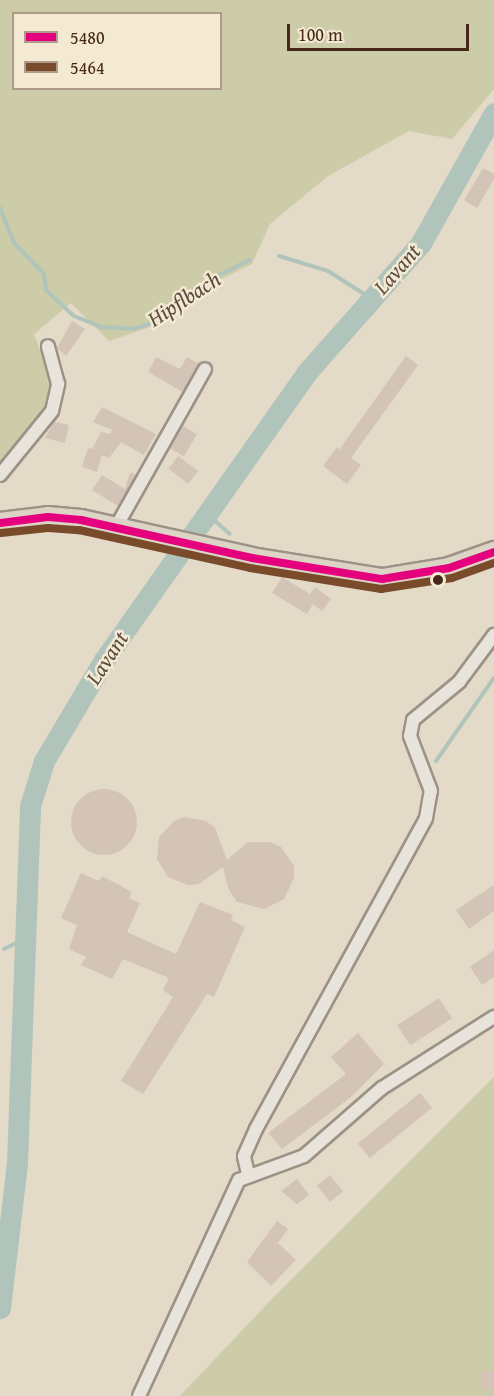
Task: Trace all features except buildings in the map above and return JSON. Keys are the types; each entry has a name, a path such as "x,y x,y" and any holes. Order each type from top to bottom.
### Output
{"main road":[{"path":"0,523 48,518 116,527 228,552 382,579 449,568 494,552"}],"street":[{"path":"0,475 52,411 58,384 48,346"},
{"path":"116,527 205,369"},
{"path":"248,1174 244,1156 256,1129 426,818 431,791 410,736 413,720 459,682 494,635"},
{"path":"139,1396 232,1189 248,1174 304,1156 382,1088 494,1017"}],"green space":[{"path":"0,0 494,0 494,89 452,139 409,131 328,176 270,224 252,264 215,282 162,323 109,341 71,303 34,334 54,387 46,411 0,462"},
{"path":"494,1077 494,1396 180,1396 267,1304"}],"waterway":[{"name":"Lavant","path":"0,1308 17,1163 30,806 44,761 104,660 307,372 421,243 494,113"},
{"name":"Hipflbach","path":"0,208 14,243 44,274 46,290 74,316 101,327 134,329 151,323 204,283 249,260"},
{"name":"Hipflbach","path":"279,256 328,271 372,299"},
{"path":"207,514 230,534"},
{"path":"436,761 494,678"},
{"path":"4,949 27,938"}],"transit line":[{"name":"5480","path":"0,523 48,517 81,520 252,558 382,579 449,568 494,552"},
{"name":"5464","path":"1,533 48,528 79,530 250,568 381,589 452,578 494,563"}]}
